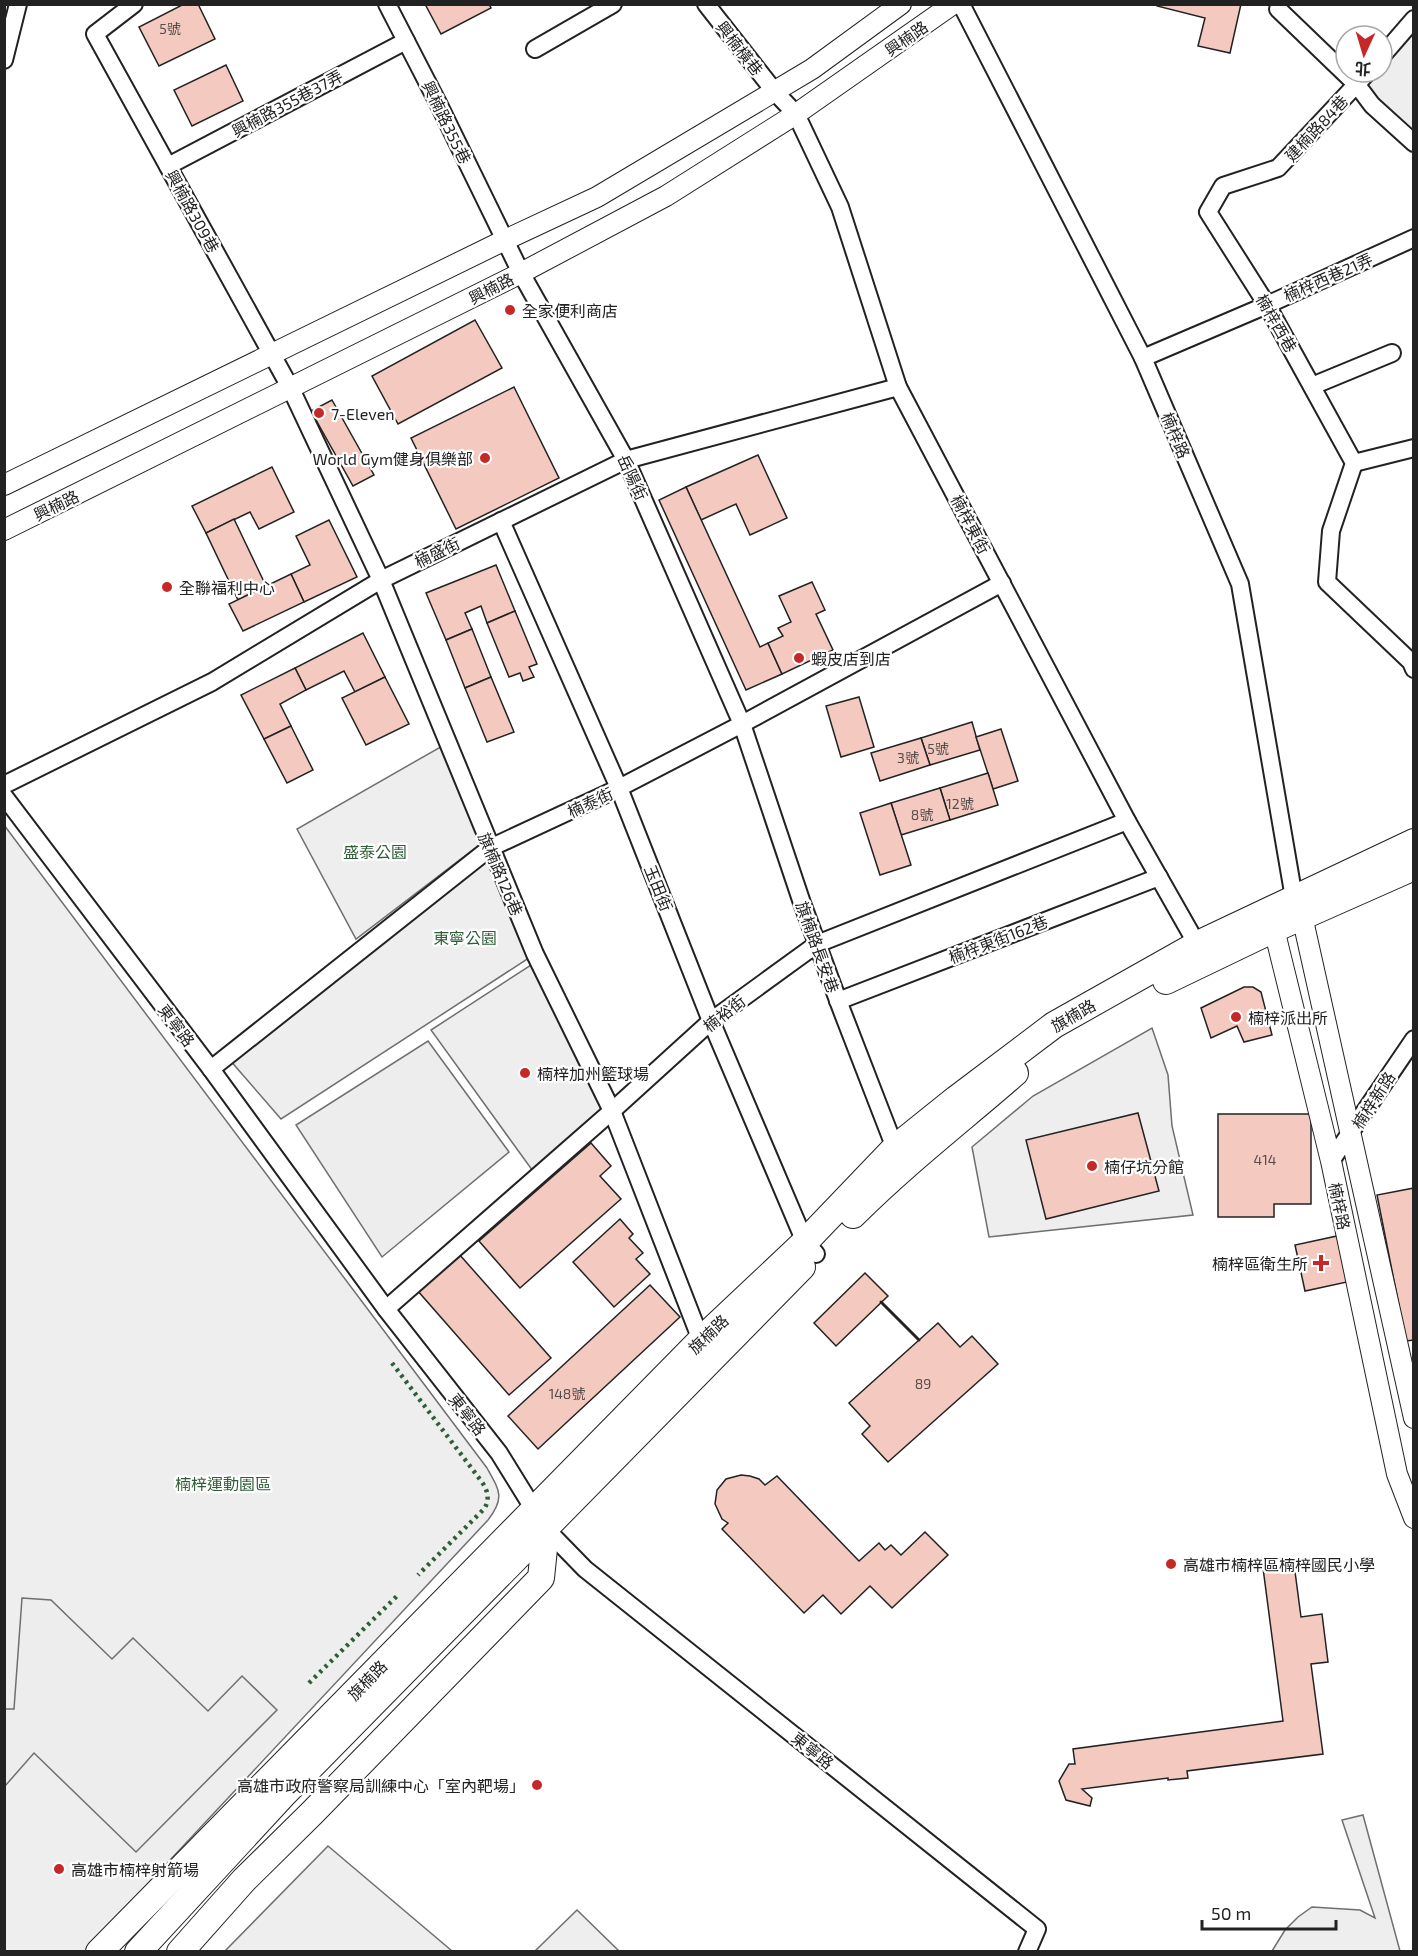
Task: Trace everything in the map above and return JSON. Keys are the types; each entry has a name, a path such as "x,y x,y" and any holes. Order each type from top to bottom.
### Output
{"main road":[{"name":"旗楠路","path":"901,1156 965,1117 1024,1065 1119,1005 1190,968 1274,929 1298,907 1413,842"},
{"name":"旗楠路","path":"99,1952 540,1519 956,1099 1054,1025 1196,945 1413,867"},
{"name":"旗楠路","path":"138,1952 540,1519"},
{"path":"180,1952 244,1880 541,1578 540,1519"}],"street":[{"path":"4,60 18,4"},
{"name":"興楠路309巷","path":"134,4 95,34 291,389"},
{"name":"興楠路355巷","path":"387,4 505,240"},
{"path":"535,49 613,4"},
{"name":"興楠橫巷","path":"706,4 775,92"},
{"name":"興楠路","path":"4,530 521,273 666,196 796,114 953,4"},
{"name":"楠梓路","path":"961,4 1143,358 1240,584 1298,907 1402,1360 1413,1418"},
{"name":"興楠路","path":"4,485 597,197 812,69 898,5"},
{"path":"1278,9 1334,55"},
{"path":"1394,42 1413,19"},
{"name":"興楠路355巷37弄","path":"168,166 406,41"},
{"name":"建楠路84巷","path":"1223,186 1278,168 1356,84"},
{"path":"1364,84 1372,105 1413,143"},
{"name":"楠梓東街","path":"775,92 796,114 840,207 898,387 1127,821 1196,945"},
{"name":"楠梓西巷","path":"1223,186 1208,212 1267,304 1354,463"},
{"name":"楠梓西巷21弄","path":"1143,358 1413,238"},
{"name":"岳陽街","path":"505,240 521,273 626,460 742,724"},
{"path":"1312,386 1392,353"},
{"name":"楠盛街","path":"4,785 212,682 381,580 626,460 898,387"},
{"name":"旗楠路126巷","path":"291,389 381,580 490,848 536,954 612,1111 707,1348"},
{"path":"1413,447 1354,463 1331,531 1327,582 1410,662 1413,669"},
{"name":"玉田街","path":"501,521 619,788 711,1021 810,1248"},
{"name":"楠泰街","path":"211,1069 490,848 619,788 742,724 1002,582"},
{"name":"旗楠路長安巷","path":"742,724 817,944 901,1156"},
{"name":"東寧路","path":"4,796 211,1069 386,1309 499,1453 540,1519 585,1569 1037,1929 1027,1952"},
{"name":"楠裕街","path":"386,1309 711,1021 817,944 1127,821"},
{"name":"楠梓東街162巷","path":"838,1000 1159,877"},
{"name":"楠梓路","path":"1274,929 1331,1161 1397,1474 1413,1518"},
{"name":"楠梓新路","path":"1331,1161 1413,1039"}],"green space":[{"path":"1413,27 1413,136 1364,86 1366,84 1394,84 1394,50"},
{"name":"盛泰公園","path":"444,745 483,842 356,939 297,829"},
{"name":"楠梓運動園區","path":"4,825 487,1468 499,1494 497,1506 488,1520 85,1951 5,1951"},
{"name":"東寧公園","path":"490,848 535,954 281,1119 229,1059"},
{"name":"楠梓加州籃球場","path":"534,963 605,1110 535,1174 431,1030"},
{"path":"1152,1028 1168,1075 1172,1126 1193,1215 989,1237 972,1147 1033,1096"},
{"path":"1363,1815 1400,1951 1272,1951 1285,1930 1312,1907 1360,1910 1375,1918 1342,1820"},
{"path":"328,1846 452,1951 225,1951"},
{"path":"577,1910 619,1951 535,1951"}],"shaded area":[{"path":"428,1041 509,1152 382,1257 296,1125"},
{"path":"22,1598 51,1600 112,1659 133,1638 208,1711 242,1676 277,1710 136,1852 34,1753 5,1786 5,1709 14,1709"}],"building":[{"path":"184,4 198,4 215,39 159,66 139,27"},
{"path":"425,4 489,4 491,8 441,34"},
{"path":"1157,4 1241,4 1230,53 1198,46 1205,18 1157,6"},
{"path":"226,65 243,101 192,126 174,90"},
{"path":"475,320 502,368 398,424 372,376"},
{"name":"World Gym健身俱樂部","path":"514,387 559,478 456,529 411,438"},
{"path":"332,400 374,475 353,486 311,411"},
{"path":"758,455 787,518 750,535 736,504 701,520 686,487"},
{"path":"272,467 294,512 259,529 250,512 206,533 192,506"},
{"path":"686,487 760,647 768,643 782,674 746,690 659,500"},
{"path":"234,519 266,586 238,600 206,533"},
{"path":"329,520 357,577 304,602 291,574 310,565 296,536"},
{"path":"496,565 515,611 487,623 481,606 465,613 472,629 446,640 426,593"},
{"path":"291,574 304,602 243,631 229,604"},
{"path":"812,582 825,610 816,614 833,650 782,674 768,643 783,636 778,628 791,622 779,596"},
{"path":"515,611 537,664 529,667 534,677 523,681 520,673 509,677 487,623"},
{"path":"472,629 491,677 465,688 446,640"},
{"path":"363,633 385,677 355,692 344,671 306,690 295,668"},
{"path":"295,668 306,690 280,704 291,726 264,739 241,695"},
{"path":"385,677 409,724 366,745 342,698"},
{"path":"491,677 514,732 487,742 465,688"},
{"path":"859,697 874,747 841,757 826,706"},
{"path":"972,722 980,750 930,765 921,738"},
{"path":"291,726 313,770 287,783 264,739"},
{"path":"1001,729 1018,781 993,789 976,737"},
{"path":"921,738 930,765 880,781 871,753"},
{"path":"988,773 998,805 950,820 940,788"},
{"path":"940,788 950,820 901,835 891,803"},
{"path":"891,803 911,865 880,875 860,813"},
{"name":"楠梓派出所","path":"1244,987 1253,987 1261,992 1272,1035 1244,1042 1237,1026 1211,1038 1201,1008"},
{"name":"楠仔坑分館","path":"1138,1113 1159,1191 1046,1219 1026,1140"},
{"path":"1218,1114 1311,1114 1311,1204 1274,1204 1274,1217 1218,1217"},
{"path":"591,1143 611,1166 600,1176 621,1199 520,1288 479,1241"},
{"path":"1414,1188 1414,1340 1406,1341 1377,1195"},
{"path":"620,1219 633,1234 629,1238 643,1253 636,1259 650,1274 614,1307 573,1262"},
{"name":"楠梓區衛生所","path":"1337,1236 1347,1282 1305,1291 1295,1245"},
{"path":"459,1254 551,1358 509,1395 417,1290"},
{"path":"865,1273 888,1296 836,1346 814,1323"},
{"path":"650,1285 680,1317 538,1449 508,1416"},
{"path":"938,1323 960,1347 972,1336 998,1364 888,1462 862,1434 870,1426 849,1403"},
{"path":"741,1475 759,1479 765,1485 777,1476 859,1561 879,1543 885,1550 891,1545 901,1555 925,1532 948,1555 892,1608 870,1586 841,1614 823,1595 804,1613 722,1529 728,1523 722,1519 715,1504 717,1490 726,1479"},
{"path":"1294,1564 1301,1617 1322,1614 1328,1662 1311,1664 1323,1754 1187,1771 1188,1778 1168,1780 1168,1778 1082,1789 1092,1798 1090,1806 1066,1800 1059,1781 1069,1764 1075,1764 1073,1749 1283,1721 1263,1568"}],"hedge":[{"path":"392,1363 482,1482 487,1496 484,1509 418,1575"},
{"path":"309,1683 399,1594"}],"wall":[{"path":"881,1302 919,1340"}],"place":[{"name":"全家便利商店","path":"510,310"},
{"name":"7-Eleven","path":"319,413"},
{"name":"World Gym健身俱樂部","path":"485,458"},
{"name":"全聯福利中心","path":"167,587"},
{"name":"蝦皮店到店","path":"799,658"},
{"name":"楠梓派出所","path":"1236,1017"},
{"name":"楠梓加州籃球場","path":"525,1073"},
{"name":"楠仔坑分館","path":"1092,1166"},
{"name":"楠梓區衛生所","path":"1321,1263"},
{"name":"高雄市楠梓區楠梓國民小學","path":"1171,1564"},
{"name":"高雄市政府警察局訓練中心「室內靶場」","path":"537,1785"},
{"name":"高雄市楠梓射箭場","path":"59,1869"}]}
